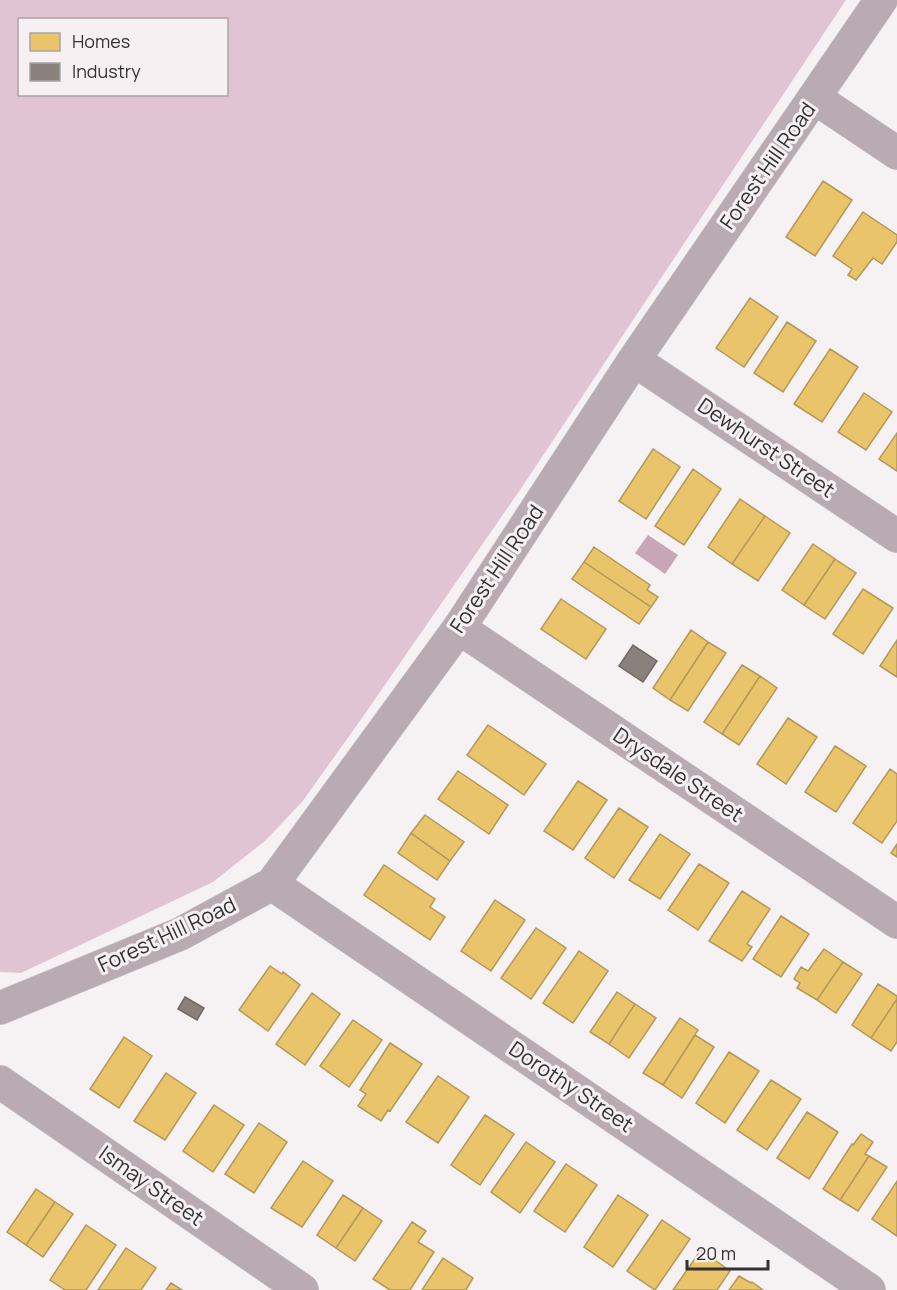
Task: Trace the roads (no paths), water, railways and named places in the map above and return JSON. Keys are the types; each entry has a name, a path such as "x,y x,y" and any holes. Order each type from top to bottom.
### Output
{"street":[{"name":"Forest Hill Road","path":"0,1008 180,934 272,884 459,628 634,360 881,0"},
{"path":"815,98 897,153"},
{"name":"Dewhurst Street","path":"634,360 897,536"},
{"name":"Drysdale Street","path":"459,628 897,922"},
{"name":"Dorothy Street","path":"272,884 869,1290"},
{"name":"Ismay Street","path":"0,1082 302,1290"}]}
